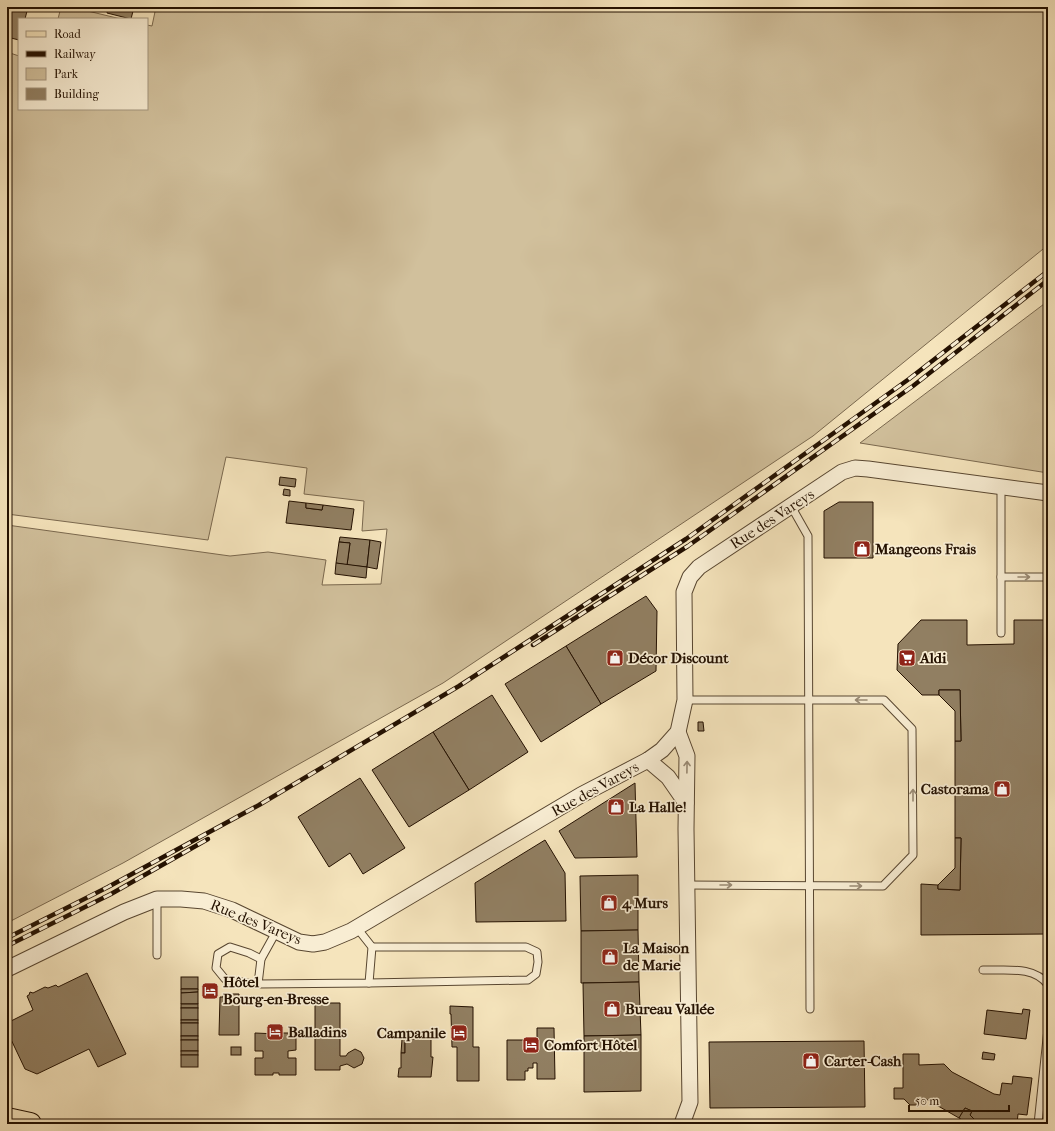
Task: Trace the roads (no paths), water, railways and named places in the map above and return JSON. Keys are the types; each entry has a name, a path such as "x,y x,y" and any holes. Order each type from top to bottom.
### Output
{"main road":[{"path":"7,1119 30,1124"}],"street":[{"name":"Rue des Vareys","path":"7,968 124,912 157,899 204,901 232,910 299,942 313,944 325,942 357,928 581,795 648,760 662,750 678,732 685,700 684,592 690,577 699,567 842,472 855,468 868,469 1048,493"},
{"path":"678,732 687,756 686,803 690,1102 685,1124"},
{"path":"648,760 668,777 686,803"}],"lane":[{"path":"1001,486 1001,633"},
{"path":"791,506 808,536 810,1008"},
{"path":"1001,577 1048,577"},
{"path":"685,700 884,700 912,729 913,856 883,886 687,885"},
{"path":"157,899 157,955"},
{"path":"357,928 372,947 369,983"},
{"path":"258,984 261,959 276,932"},
{"path":"261,959 249,953 230,947 218,954 216,968 225,979 252,984 369,983 528,980 536,974 538,962 536,952 526,947 372,947"},
{"path":"983,970 1030,971 1044,980 1048,985"},
{"path":"1038,1124 1048,1029"}],"railway":[{"path":"7,938 108,887 259,805 459,686 686,539 909,379 1048,271"},
{"path":"533,645 688,546 913,386 1048,280"},
{"path":"7,946 111,894 208,839"}],"place":[{"name":"Mangeons Frais","path":"862,549"},
{"name":"Décor Discount","path":"615,658"},
{"name":"Aldi","path":"907,658"},
{"name":"Castorama","path":"1002,789"},
{"name":"La Halle!","path":"616,807"},
{"name":"4 Murs","path":"609,903"},
{"name":"La Maison de Marie","path":"610,957"},
{"name":"Hôtel Bourg-en-Bresse","path":"210,991"},
{"name":"Bureau Vallée","path":"612,1009"},
{"name":"Balladins","path":"275,1032"},
{"name":"Campanile","path":"459,1033"},
{"name":"Comfort Hôtel","path":"531,1045"},
{"name":"Carter-Cash","path":"811,1061"}]}
